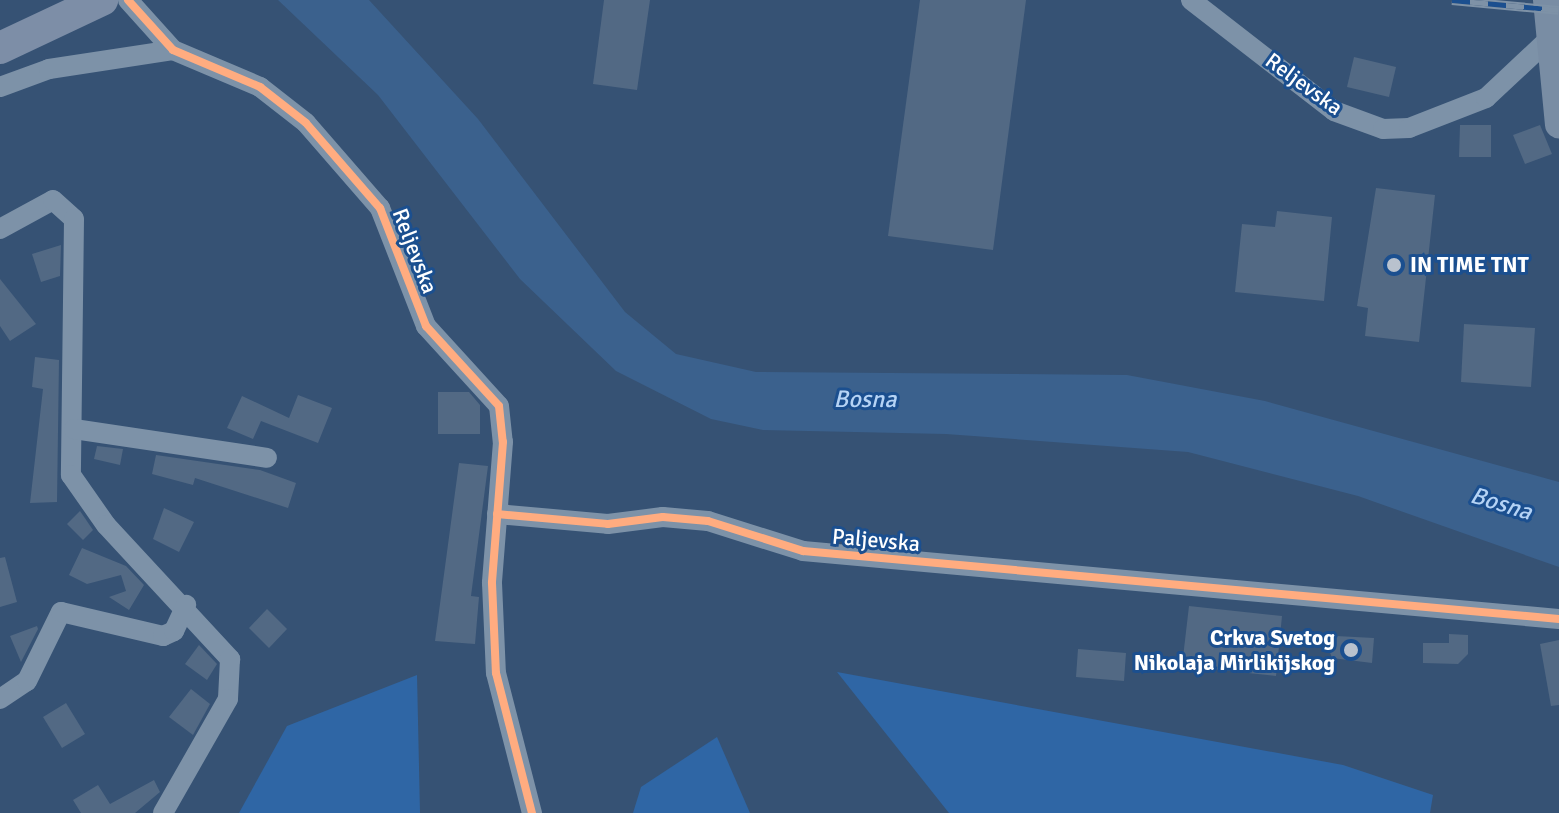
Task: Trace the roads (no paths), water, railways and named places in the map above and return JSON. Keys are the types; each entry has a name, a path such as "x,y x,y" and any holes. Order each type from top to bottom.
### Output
{"main road":[{"path":"0,48 102,0"},
{"path":"1547,0 1548,40 1559,124"}],"street":[{"name":"Reljevska","path":"128,0 173,50 260,87 306,123 380,208 426,326 499,406 497,514"},
{"name":"Reljevska","path":"1191,0 1334,111 1383,129 1409,128 1486,98 1548,40"},
{"path":"0,87 49,69 173,50"},
{"path":"0,229 53,200 74,219 74,429 71,475 106,525 186,605 230,659 228,699 163,813"},
{"path":"74,429 267,458"},
{"path":"497,514 492,583 496,673 532,813"},
{"name":"Paljevska","path":"497,514 608,524 663,517 708,521 803,551 1559,619"},
{"path":"0,699 27,681 61,612 163,636 174,631 186,605"}],"water":[{"name":"Bosna","path":"278,0 369,0 478,119 625,312 676,354 756,372 1127,375 1265,401 1559,482 1559,567 1358,496 1188,452 946,434 763,430 711,419 616,371 520,279 378,95"}],"railway":[{"path":"1452,0 1559,10"}],"place":[{"name":"IN TIME TNT","path":"1394,265"},
{"name":"Crkva Svetog Nikolaja Mirlikijskog","path":"1351,650"}]}
